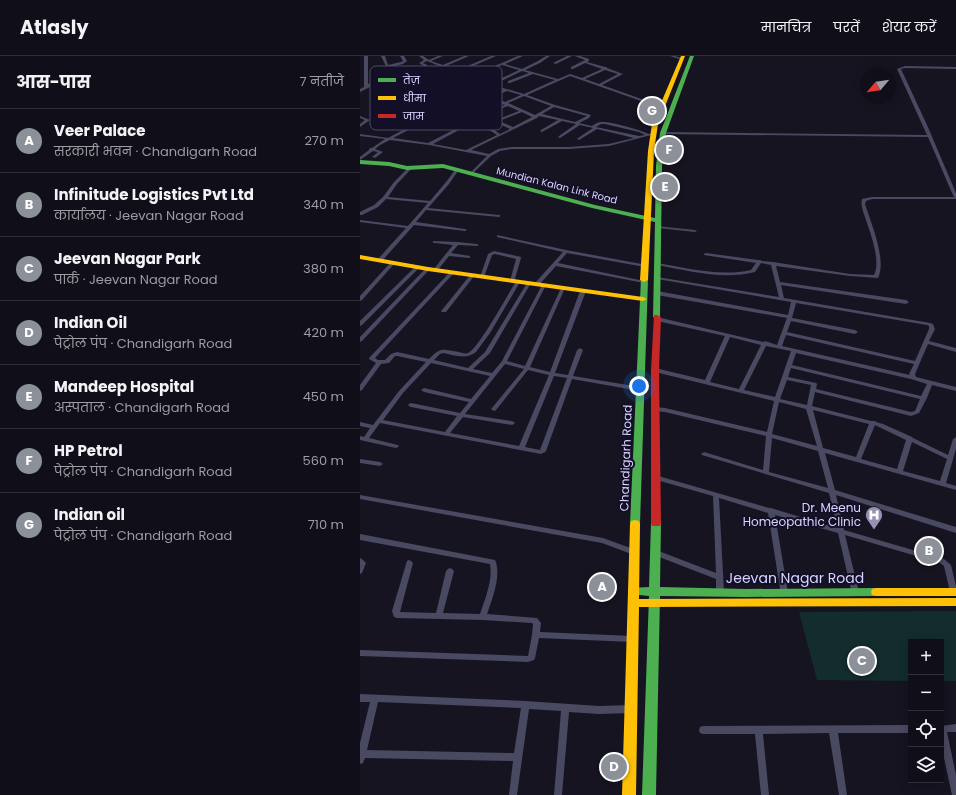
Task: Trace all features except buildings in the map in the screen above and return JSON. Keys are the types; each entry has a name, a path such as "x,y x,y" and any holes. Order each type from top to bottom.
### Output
{"main road":[{"path":"649,795 656,552 655,370 659,166 663,133 692,56"},
{"name":"Chandigarh Road","path":"629,795 632,709 634,552 650,134 683,57"},
{"name":"Mundian Kalan Link Road","path":"360,161 410,168 441,166 459,172 647,219 658,224"},
{"path":"362,257 452,273 643,299"},
{"name":"Jeevan Nagar Road","path":"633,591 784,593 955,592"},
{"name":"Jeevan Nagar Road","path":"634,603 956,602"}],"street":[{"path":"383,56 387,66 405,61 402,56"},
{"path":"421,56 443,66 468,56"},
{"path":"426,66 421,63 441,56"},
{"path":"470,66 494,56"},
{"path":"497,66 521,56"},
{"path":"502,79 539,62 548,56"},
{"path":"555,63 570,56"},
{"path":"577,56 588,60 585,62"},
{"path":"672,56 683,57"},
{"path":"360,61 366,58 366,87"},
{"path":"572,68 585,62 606,68 622,75 600,85"},
{"path":"502,64 558,80"},
{"path":"360,68 366,67"},
{"path":"582,79 606,68"},
{"path":"706,254 850,275 876,277 879,272 877,252 863,204 864,200 872,198 956,197 899,68 956,68"},
{"path":"509,82 532,73"},
{"path":"360,74 366,74"},
{"path":"502,106 570,75 662,107"},
{"path":"360,80 366,79"},
{"path":"360,91 370,84"},
{"path":"502,89 554,106 589,115 560,137"},
{"path":"502,92 506,90"},
{"path":"502,102 538,116 638,137"},
{"path":"468,150 514,129 554,106"},
{"path":"502,119 522,111"},
{"path":"360,117 368,120 360,126"},
{"path":"542,131 561,120"},
{"path":"579,139 598,124 605,123 650,134"},
{"path":"502,124 514,129"},
{"path":"360,161 371,149 405,130"},
{"path":"429,144 456,130"},
{"path":"492,130 500,135"},
{"path":"663,133 929,136"},
{"path":"471,174 490,155 508,148 569,148 600,146 620,143 650,134"},
{"path":"360,135 429,144 490,155"},
{"path":"371,149 381,152 374,157"},
{"path":"360,214 376,206 385,198 395,183 410,168"},
{"path":"380,260 430,202 459,172"},
{"path":"385,198 430,202"},
{"path":"424,209 499,216"},
{"path":"360,221 408,227"},
{"path":"412,223 465,230"},
{"path":"658,224 695,231"},
{"path":"499,236 566,251 645,266"},
{"path":"435,242 477,245"},
{"path":"360,340 448,254 457,243"},
{"path":"470,369 487,353 537,284 566,251"},
{"path":"362,439 401,392 431,360 441,352 468,354 474,352 493,324 515,281 519,258 494,252 490,254 478,276 444,311"},
{"path":"448,254 468,256"},
{"path":"657,264 713,273 740,274 755,270 760,261"},
{"path":"360,299 393,263"},
{"path":"773,263 782,300"},
{"path":"554,264 644,282"},
{"path":"360,324 418,267"},
{"path":"452,273 373,357 373,359 378,362 387,362 396,354 431,360 494,375"},
{"path":"657,278 931,325 932,329 912,374 913,378"},
{"path":"778,282 906,302"},
{"path":"446,434 504,362 537,284"},
{"path":"494,409 527,368 564,288"},
{"path":"521,448 552,374 583,291"},
{"path":"657,294 790,318 855,332"},
{"path":"779,346 790,318 794,301"},
{"path":"657,318 956,389"},
{"path":"784,333 917,363"},
{"path":"707,382 728,336"},
{"path":"926,342 956,350"},
{"path":"741,391 766,343"},
{"path":"360,424 376,424 446,434 540,452 542,451 580,350"},
{"path":"766,473 769,435 777,400 790,366 794,350"},
{"path":"360,389 378,362"},
{"path":"504,362 552,374 640,389"},
{"path":"790,366 924,398"},
{"path":"655,370 809,408 873,422 885,426 950,458"},
{"path":"785,378 813,383 809,408 832,491 854,592"},
{"path":"813,390 912,414 918,412 930,383"},
{"path":"424,390 473,401"},
{"path":"411,405 512,423"},
{"path":"655,409 769,435 956,488"},
{"path":"858,460 873,422"},
{"path":"900,472 910,438"},
{"path":"362,439 396,446"},
{"path":"942,484 956,439"},
{"path":"704,454 832,491 956,530"},
{"path":"360,461 380,464"},
{"path":"655,477 772,510 945,562 947,564 955,592"},
{"path":"716,495 720,592"},
{"path":"360,497 603,541 634,552"},
{"path":"772,510 784,593"},
{"path":"360,537 493,562 495,565 483,617"},
{"path":"656,552 719,577"},
{"path":"360,561 362,563 360,571"},
{"path":"360,653 531,658 537,623 534,620 396,614 409,563"},
{"path":"439,616 450,571"},
{"path":"536,635 632,639"},
{"path":"360,698 525,704 565,708 632,709"},
{"path":"375,699 361,757 518,757"},
{"path":"513,795 525,704"},
{"path":"558,795 565,708"},
{"path":"944,729 956,728"},
{"path":"703,730 908,729"},
{"path":"759,730 765,795"},
{"path":"833,730 843,795"},
{"path":"944,738 956,795"}],"green space":[{"path":"956,611 956,681 944,681 944,639 908,639 908,681 817,680 799,612"}],"traffic: fast":[{"path":"657,317 659,166 663,133 692,56"},
{"path":"360,162 389,164 407,168 443,166 594,207 647,219 658,220"},
{"path":"635,524 644,280"},
{"path":"649,795 656,523"},
{"path":"633,591 746,593 876,592"}],"traffic: slow":[{"path":"644,280 651,151 655,124 683,56"},
{"path":"360,257 428,269 643,299"},
{"path":"629,795 635,524"},
{"path":"876,592 956,592"},
{"path":"634,603 956,602"}],"traffic: jam":[{"path":"656,523 655,370 657,317"}],"place":[{"name":"Indian oil","path":"652,111"},
{"name":"HP Petrol","path":"669,150"},
{"name":"Mandeep Hospital","path":"665,187"},
{"name":"Dr. Meenu Homeopathic Clinic","path":"874,530"},
{"name":"Infinitude Logistics Pvt Ltd","path":"929,551"},
{"name":"Veer Palace","path":"602,587"},
{"name":"Jeevan Nagar Park","path":"862,661"},
{"name":"Indian Oil","path":"614,767"}]}
